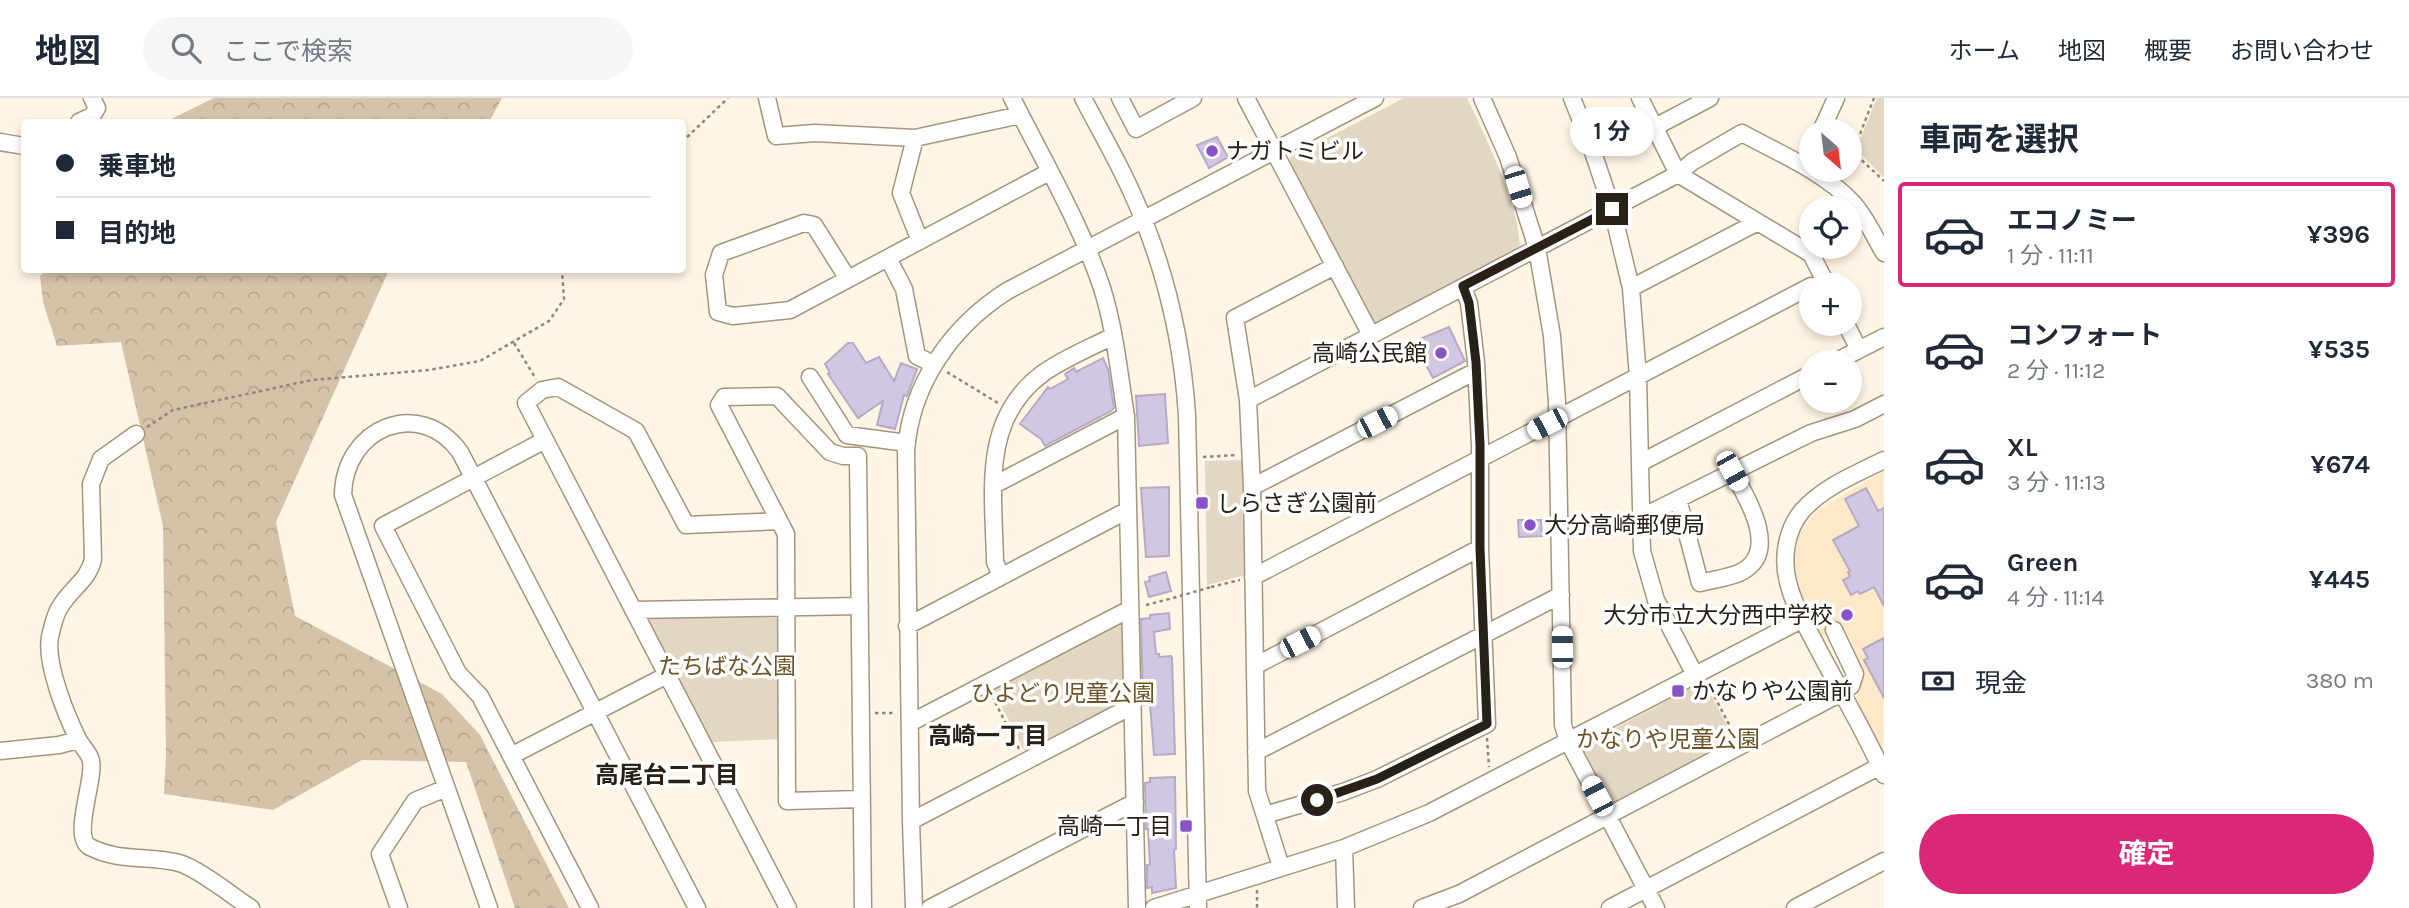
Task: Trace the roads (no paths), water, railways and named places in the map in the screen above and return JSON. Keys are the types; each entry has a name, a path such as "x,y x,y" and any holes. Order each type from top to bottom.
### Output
{"street":[{"path":"86,119 92,116 97,108 92,98"},
{"path":"767,98 776,136 815,133 915,138 1020,115"},
{"path":"1012,98 1088,249 1103,291 1114,336 1126,416 1137,908"},
{"path":"1083,98 1144,219 1162,270 1175,320 1185,382 1198,901"},
{"path":"1120,98 1136,129 1193,98"},
{"path":"1246,98 1371,335"},
{"path":"914,908 905,718 906,443 914,408 933,364 964,324 988,304 1375,98"},
{"path":"1482,98 1508,157 1537,248 1552,336 1558,418 1563,725 1568,741 1656,908"},
{"path":"1572,98 1612,209 1631,288 1638,377 1642,551 1651,587 1700,677"},
{"path":"1640,98 1678,174 1811,254 1816,273"},
{"path":"1655,127 1710,98"},
{"path":"1826,119 1836,98"},
{"path":"1248,400 1678,174 1692,162 1742,133 1799,157"},
{"path":"915,138 901,193 920,241"},
{"path":"0,142 21,146"},
{"path":"848,279 814,225 804,223 721,253 714,275 718,312 733,316 790,310 1049,172"},
{"path":"1831,182 1852,202 1884,253"},
{"path":"1631,288 1758,222"},
{"path":"888,258 904,289 917,356 933,364"},
{"path":"1281,867 1257,791 1251,455 1248,400 1236,318 1335,266"},
{"path":"1265,815 1377,779 1487,724 1476,371 1469,303 1463,286"},
{"path":"1253,577 1799,294"},
{"path":"1002,576 995,562 993,485 996,445 1002,426 1024,390 1040,375 1114,336"},
{"path":"1852,336 1859,350 1884,337"},
{"path":"1252,487 1476,371"},
{"path":"810,377 847,435 906,443"},
{"path":"1640,463 1799,380"},
{"path":"779,521 686,525 636,431 558,387 542,390 526,403 788,908"},
{"path":"862,799 788,801 786,534 719,405 724,397 777,396 830,452 843,456 858,456 860,606 862,799 863,908"},
{"path":"1642,517 1811,432 1855,419 1884,404"},
{"path":"993,485 1126,416"},
{"path":"489,908 346,509 343,486 354,452 373,434 396,424 420,426 444,435 460,452 697,908"},
{"path":"136,434 101,459 91,484 91,570 60,607 49,639 52,672 78,740 91,758 92,780 85,808 82,838 88,847 128,859 156,857 183,864 251,908"},
{"path":"545,440 383,526 458,673 480,696 590,908"},
{"path":"1610,908 1883,769 1802,619 1790,590 1786,571 1786,548 1796,521 1819,496 1884,460"},
{"path":"1678,499 1700,583 1741,572 1753,563 1760,543 1753,509 1732,471"},
{"path":"907,626 1128,510"},
{"path":"1255,666 1480,548"},
{"path":"1256,752 1561,595"},
{"path":"633,610 860,606"},
{"path":"905,718 985,684 1130,609"},
{"path":"1154,908 1198,901 1281,867 1344,848 1429,813 1700,677 1802,619"},
{"path":"1422,908 1459,894 1841,693 1851,686 1855,674 1834,630"},
{"path":"511,756 667,675"},
{"path":"911,821 1132,706"},
{"path":"0,751 59,745 78,740"},
{"path":"399,908 380,854 415,801 446,788"},
{"path":"930,908 1135,802"},
{"path":"1344,848 1346,908"},
{"path":"1795,908 1884,861"}],"place":[{"name":"ナガトミビル","path":"1212,151"},
{"name":"高崎公民館","path":"1441,353"},
{"name":"しらさぎ公園前","path":"1202,503"},
{"name":"大分高崎郵便局","path":"1530,525"},
{"name":"大分市立大分西中学校","path":"1847,615"},
{"name":"かなりや公園前","path":"1678,691"},
{"name":"高崎一丁目","path":"1186,826"}],"district":[{"name":"高崎一丁目","path":"988,736"},
{"name":"高尾台二丁目","path":"667,775"}],"park label":[{"name":"たちばな公園","path":"727,666"},
{"name":"ひよどり児童公園","path":"1063,693"},
{"name":"かなりや児童公園","path":"1668,739"}]}
